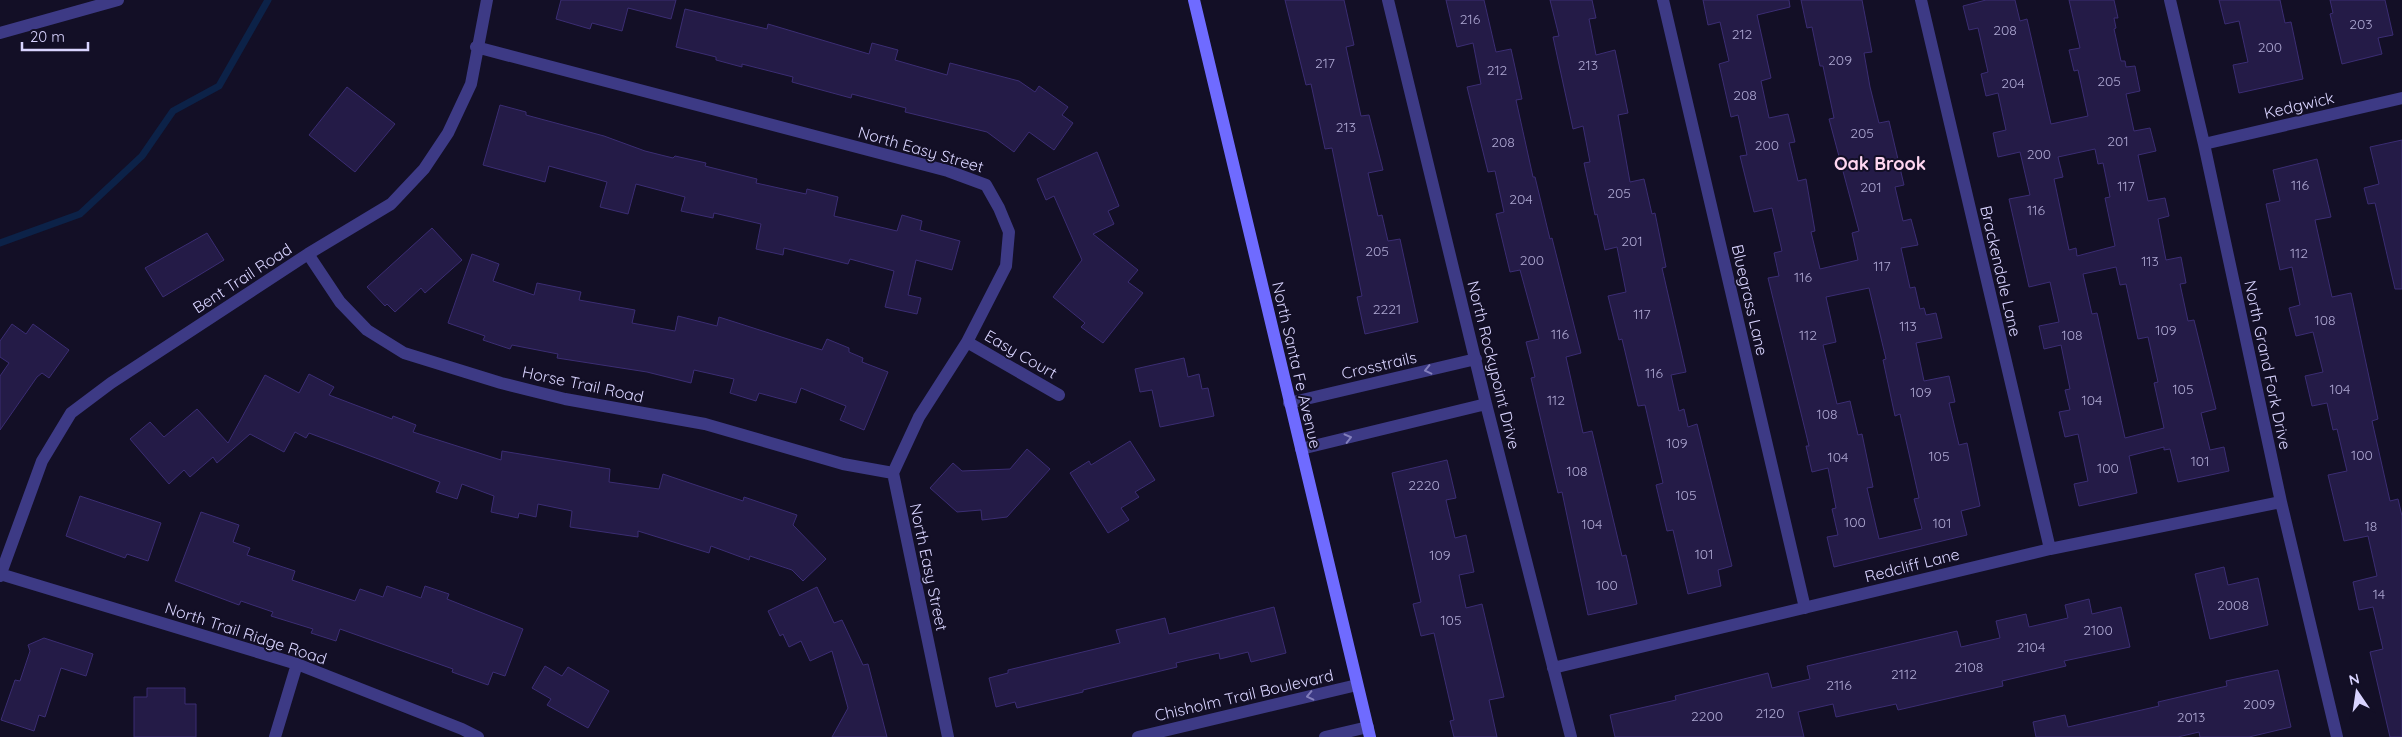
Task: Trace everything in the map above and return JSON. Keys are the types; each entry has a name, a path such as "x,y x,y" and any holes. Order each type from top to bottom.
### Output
{"main road":[{"name":"North Santa Fe Avenue","path":"1194,0 1369,732"}],"street":[{"path":"0,33 118,0"},
{"name":"Bent Trail Road","path":"0,575 42,461 71,413 111,383 308,254 391,204 424,169 448,133 471,84 476,47 487,0"},
{"name":"North Rockypoint Drive","path":"1388,0 1486,404 1571,737"},
{"name":"Bluegrass Lane","path":"1663,0 1805,608"},
{"name":"Brackendale Lane","path":"1921,0 2050,549"},
{"name":"North Grand Fork Drive","path":"2170,0 2204,144 2281,502 2337,737"},
{"name":"North Easy Street","path":"476,47 948,171 986,185 999,208 1009,232 1006,266 967,342 920,417 893,473 948,737"},
{"name":"Kedgwick","path":"2204,144 2402,98"},
{"name":"Horse Trail Road","path":"308,254 340,302 367,330 404,353 501,383 565,399 705,424 843,464 893,473"},
{"name":"Easy Court","path":"967,342 1058,395"},
{"name":"Crosstrails","path":"1289,403 1476,359"},
{"path":"1300,449 1486,404"},
{"name":"Redcliff Lane","path":"1554,668 2050,549 2281,502"},
{"name":"North Trail Ridge Road","path":"0,575 298,664 478,737"},
{"path":"275,737 298,664"},
{"name":"Chisholm Trail Boulevard","path":"1138,737 1357,685"},
{"path":"1325,737 1369,732"}],"building":[{"path":"561,0 676,0 671,19 628,8 622,31 592,23 590,29 556,19"},
{"path":"1285,0 1344,0 1354,45 1346,47 1361,116 1369,115 1383,170 1368,173 1378,216 1382,215 1388,241 1400,239 1418,322 1365,334 1357,297 1362,296 1332,148 1325,149 1311,84 1306,85"},
{"path":"1446,0 1484,0 1496,52 1511,49 1522,99 1516,100 1533,177 1535,177 1550,239 1552,238 1581,353 1566,357 1583,433 1592,431 1622,556 1626,555 1637,604 1588,615 1562,492 1558,493 1531,378 1535,377 1526,342 1539,339 1520,270 1510,272 1496,214 1504,212 1495,171 1488,172 1467,87 1481,84 1473,43 1457,47"},
{"path":"1550,0 1592,0 1596,18 1589,19 1596,55 1615,50 1628,113 1618,115 1630,182 1644,179 1652,214 1655,213 1666,267 1662,268 1686,372 1671,375 1679,411 1684,409 1688,427 1697,424 1732,566 1718,570 1721,586 1688,594 1673,530 1667,531 1656,485 1663,483 1645,405 1638,406 1622,339 1619,340 1608,296 1626,292 1617,247 1605,250 1597,214 1595,215 1584,163 1590,162 1583,126 1573,129 1553,37 1559,36"},
{"path":"1703,0 1789,0 1790,7 1757,15 1771,78 1761,81 1769,118 1788,114 1795,142 1789,143 1798,181 1806,179 1815,231 1811,232 1820,269 1858,260 1852,233 1859,231 1829,119 1834,118 1823,66 1820,66 1812,27 1807,28 1801,0 1862,0 1872,52 1864,53 1870,87 1879,123 1889,121 1904,185 1895,187 1903,221 1911,219 1918,245 1901,248 1910,288 1915,287 1920,309 1924,308 1926,315 1936,313 1942,338 1916,343 1924,381 1949,376 1955,402 1949,403 1959,445 1967,443 1980,506 1961,511 1967,535 1834,567 1827,537 1838,535 1832,509 1836,508 1828,468 1812,472 1806,446 1809,446 1768,278 1779,276 1774,253 1782,251 1772,208 1754,212 1740,156 1747,155 1738,115 1731,117 1719,64 1729,61 1720,22 1708,25","holes":["1869,288 1886,359 1883,360 1895,416 1900,414 1919,498 1914,499 1922,529 1879,539 1867,488 1873,487 1862,434 1858,435 1850,401 1837,404 1823,345 1836,342 1826,297"]},
{"path":"1986,0 2015,0 2020,21 2027,19 2051,124 2088,116 2078,70 2074,71 2069,50 2080,48 2069,0 2114,0 2118,18 2114,18 2116,28 2114,29 2121,61 2125,61 2126,67 2135,66 2140,91 2126,94 2134,131 2150,128 2156,151 2138,155 2148,201 2165,198 2169,216 2158,219 2166,260 2181,257 2186,283 2180,284 2188,321 2194,320 2216,409 2201,413 2210,450 2224,447 2229,471 2178,482 2170,449 2164,450 2164,447 2129,456 2137,493 2079,506 2074,484 2088,481 2078,434 2065,437 2059,412 2070,410 2065,390 2070,389 2061,345 2044,349 2039,326 2059,322 2050,282 2029,287 2009,199 2030,195 2020,152 1998,157 1993,133 2006,130 1998,93 1986,96 1981,74 1988,72 1978,28 1969,30 1963,6","holes":["2095,149 2098,164 2103,163 2110,197 2105,198 2115,246 2077,256 2076,248 2069,250 2054,179 2063,177 2058,157","2116,267 2120,285 2126,284 2138,339 2148,337 2158,382 2154,383 2164,428 2125,438 2097,313 2092,314 2083,274"]},
{"path":"2219,0 2280,0 2285,23 2291,22 2303,79 2239,93 2233,65 2248,62 2239,21 2225,24"},
{"path":"2330,0 2385,0 2393,35 2378,38 2382,54 2342,64 2330,14 2333,13"},
{"path":"685,9 767,29 768,24 869,54 872,43 898,50 895,60 947,75 950,63 1019,81 1035,92 1039,86 1068,107 1062,115 1073,123 1054,150 1029,132 1014,152 987,132 905,112 906,108 852,94 851,98 792,82 793,77 742,64 742,67 716,60 716,57 676,47"},
{"path":"347,87 395,124 355,172 309,135"},
{"path":"500,105 526,112 526,115 604,136 645,151 706,163 705,166 757,179 756,183 806,194 807,189 838,197 834,216 897,231 902,215 922,221 920,230 960,241 952,270 916,260 908,295 921,298 917,314 885,307 894,271 850,259 848,264 784,248 783,255 756,249 761,224 714,213 713,218 681,211 685,197 636,184 628,214 600,207 607,182 549,166 545,182 483,165"},
{"path":"2402,140 2402,289 2395,289 2375,203 2368,204 2364,188 2379,184 2370,147"},
{"path":"1097,152 1119,206 1108,211 1114,224 1093,234 1138,270 1128,282 1143,293 1103,343 1081,327 1085,323 1053,297 1082,260 1054,196 1046,200 1037,179"},
{"path":"2317,159 2331,217 2315,220 2332,297 2351,293 2378,419 2372,421 2390,501 2398,499 2402,516 2402,737 2390,737 2370,652 2383,649 2373,607 2359,610 2353,582 2377,576 2368,536 2344,541 2328,475 2347,471 2337,429 2333,430 2327,403 2312,406 2305,376 2323,372 2313,332 2296,336 2289,308 2300,305 2292,267 2280,270 2266,204 2280,201 2273,170"},
{"path":"432,228 462,260 425,293 421,288 395,312 387,304 385,306 367,287"},
{"path":"207,233 224,260 163,297 145,268"},
{"path":"472,254 499,264 493,281 534,295 537,283 581,292 579,300 635,310 632,323 675,331 678,316 717,326 719,317 822,350 827,339 849,348 849,352 863,358 862,362 888,372 864,430 840,420 846,406 801,388 796,403 759,393 756,401 730,393 734,379 694,370 691,383 647,372 557,358 558,354 512,345 510,349 483,340 485,336 448,323"},
{"path":"12,324 26,334 33,324 69,350 49,378 42,373 37,377 0,430 0,376 9,363 0,357 0,341"},
{"path":"1184,358 1188,377 1199,374 1202,389 1208,388 1214,416 1160,427 1152,390 1140,392 1135,369"},
{"path":"309,374 334,387 329,395 392,419 393,416 416,425 413,432 501,460 502,451 610,469 609,482 659,489 663,474 743,501 744,497 797,515 793,525 826,559 803,581 792,570 750,556 749,560 711,546 709,553 638,531 638,537 570,527 572,511 538,504 536,517 519,513 518,518 491,512 494,496 462,484 457,499 436,492 440,482 309,433 306,438 295,432 284,452 250,434 217,463 213,457 190,477 184,470 169,484 130,439 150,422 164,437 197,409 228,443 265,375 299,393"},
{"path":"1130,441 1155,480 1135,492 1139,497 1121,508 1129,520 1108,533 1070,473 1089,461 1091,465"},
{"path":"1027,449 1050,469 1007,517 982,520 981,510 957,512 930,488 953,463 962,471 1010,469"},
{"path":"1447,460 1456,498 1446,500 1455,538 1466,535 1474,572 1459,575 1466,608 1482,604 1504,697 1489,700 1497,737 1454,737 1450,721 1454,720 1434,633 1421,636 1413,604 1421,602 1392,473"},
{"path":"80,496 161,523 148,561 127,554 125,558 66,536"},
{"path":"201,512 239,525 233,542 250,548 247,555 295,571 292,580 355,601 360,589 383,597 387,586 421,598 425,586 449,594 447,599 523,629 505,676 493,672 488,685 452,672 453,669 340,629 336,641 311,633 313,629 271,616 273,612 241,601 239,605 175,581"},
{"path":"2224,567 2228,585 2258,578 2268,625 2210,639 2195,574"},
{"path":"817,587 834,623 842,620 863,665 868,664 887,737 832,737 848,708 832,651 810,661 801,641 789,647 783,634 780,636 768,611"},
{"path":"2089,599 2092,614 2121,607 2130,647 2064,661 2066,666 2002,681 2003,686 1898,710 1896,704 1836,717 1833,704 1798,712 1804,737 1615,737 1610,715 1676,700 1675,696 1768,673 1772,688 1810,679 1807,666 1957,631 1961,647 2000,638 1996,621 2026,614 2029,627 2068,618 2065,605"},
{"path":"1274,607 1286,653 1251,662 1248,652 1220,659 1219,653 1176,663 1177,667 1017,708 1015,702 996,707 989,678 1008,673 1008,670 1120,643 1116,630 1165,618 1169,634"},
{"path":"44,638 93,654 86,676 61,668 45,717 39,715 34,731 1,720 15,680 20,681 30,651 28,645"},
{"path":"545,666 562,676 568,667 609,691 588,728 547,705 551,699 532,688"},
{"path":"2278,670 2291,727 2249,737 2200,737 2199,732 2178,737 2036,737 2033,722 2065,715 2068,727 2159,706 2158,702 2227,686 2226,681"},
{"path":"147,688 185,688 185,704 196,704 196,737 134,737 134,697 147,697"}],"waterway":[{"path":"0,243 80,214 142,156 173,111 219,86 268,0"}],"district":[{"name":"Oak Brook","path":"1880,163"}]}
